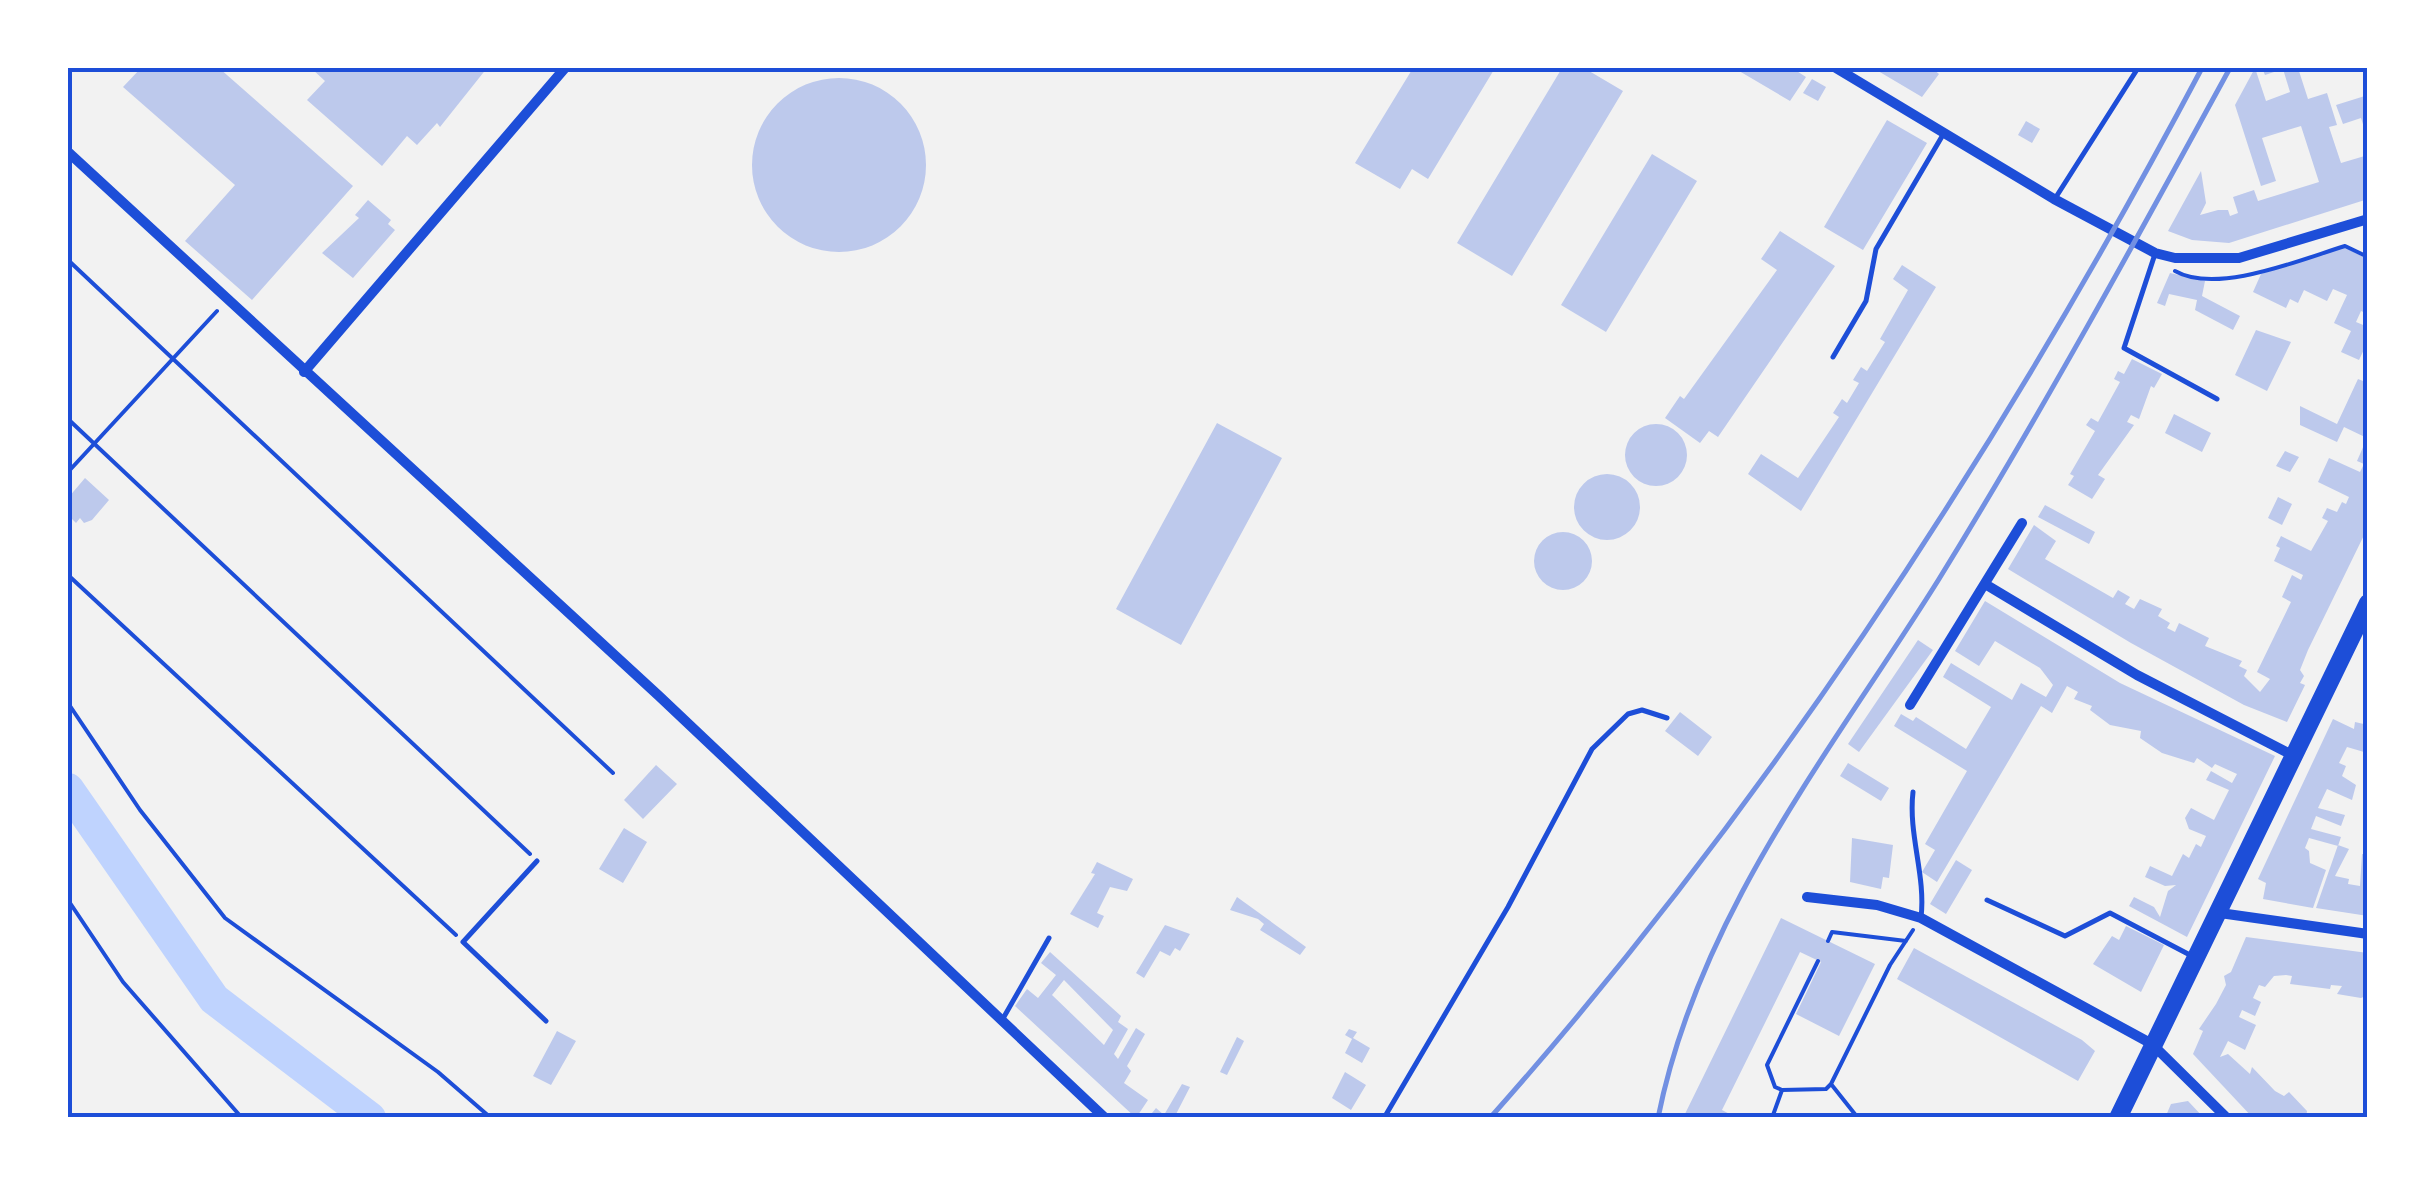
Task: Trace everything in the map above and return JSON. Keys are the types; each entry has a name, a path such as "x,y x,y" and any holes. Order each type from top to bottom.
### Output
{"main road":[{"path":"2118,1118 2368,602"}],"street":[{"path":"1836,68 2054,199 2155,253 2204,260 2239,258 2368,219"},
{"path":"304,372 560,69"},
{"path":"68,152 659,696 1105,1118"},
{"path":"1910,705 2022,523"},
{"path":"1985,584 2137,674 2292,755"},
{"path":"1807,896 1877,905 1921,918 2152,1044 2227,1118"},
{"path":"2220,913 2368,934"}],"lane":[{"path":"2054,199 2138,68"},
{"path":"1833,357 1866,301 1876,250 1945,132"},
{"path":"2155,253 2124,348 2217,399"},
{"path":"1384,1118 1508,906 1592,749 1628,714 1642,710 1668,718"},
{"path":"1913,792 1910,822 1923,899 1921,918"},
{"path":"537,861 463,942 546,1021"},
{"path":"1988,900 2065,936 2110,913 2197,958"},
{"path":"1001,1022 1049,938"}],"path":[{"path":"68,260 612,772"},
{"path":"68,472 227,301"},
{"path":"68,419 537,861"},
{"path":"68,575 463,942"},
{"path":"68,702 140,810 226,918 438,1072 492,1118"},
{"path":"68,900 123,982 242,1118"},
{"path":"1818,961 1767,1064 1775,1087 1782,1090 1826,1089 1831,1084 1921,918"},
{"path":"1828,941 1832,932 1906,941"},
{"path":"1831,1084 1858,1118"},
{"path":"1772,1118 1782,1090"}],"building":[{"path":"141,68 219,68 353,186 252,300 185,241 235,185 123,87"},
{"path":"311,68 487,68 440,127 437,123 417,145 407,136 382,166 307,100 325,81"},
{"path":"1413,68 1495,68 1428,179 1412,169 1400,189 1355,163"},
{"path":"1562,68 1584,68 1623,91 1512,276 1457,243"},
{"path":"1734,68 1792,68 1806,77 1790,101"},
{"path":"1873,68 1932,68 1939,74 1922,97"},
{"path":"2255,68 2266,101 2290,92 2283,69 2265,75 2262,68 2298,68 2308,99 2327,93 2337,125 2329,127 2341,163 2368,155 2368,199 2229,243 2192,240 2168,231 2201,171 2206,203 2200,215 2218,210 2228,210 2230,216 2238,213 2233,197 2254,190 2258,201 2319,182 2301,126 2262,138 2276,181 2261,186 2235,105"},
{"path":"839,78 872,85 900,104 919,132 926,165 919,198 900,226 872,245 839,252 806,245 778,226 759,198 752,165 759,132 778,104 806,85"},
{"path":"1812,79 1826,87 1818,101 1803,93"},
{"path":"2368,95 2367,137 2361,118 2343,124 2336,105"},
{"path":"1887,120 1927,143 1863,250 1824,227"},
{"path":"2026,121 2040,129 2032,143 2018,135"},
{"path":"1652,154 1697,181 1606,332 1561,305"},
{"path":"368,200 391,220 388,224 395,230 353,278 322,253 359,218 355,215"},
{"path":"1780,231 1835,266 1718,437 1709,431 1700,443 1665,418 1680,396 1684,399 1777,270 1761,259"},
{"path":"2343,247 2368,259 2368,314 2361,311 2356,322 2368,327 2368,341 2359,360 2341,352 2351,331 2334,323 2347,295 2333,289 2327,301 2304,290 2298,303 2290,299 2286,308 2253,292 2261,274"},
{"path":"1902,265 1936,287 1801,511 1748,474 1761,454 1798,478 1839,417 1833,413 1842,399 1847,403 1859,383 1853,380 1861,367 1867,371 1885,342 1880,339 1908,290 1893,279"},
{"path":"2170,273 2205,281 2202,296 2240,316 2233,330 2195,310 2197,300 2169,294 2165,306 2157,303"},
{"path":"2256,330 2291,342 2267,391 2235,375"},
{"path":"2132,359 2162,374 2154,388 2151,386 2139,419 2131,415 2127,422 2134,425 2098,475 2105,479 2092,499 2068,485 2074,476 2070,474 2095,431 2086,425 2091,418 2098,422 2120,382 2114,379 2118,371 2124,374"},
{"path":"2358,379 2368,383 2364,416 2368,418 2368,527 2308,650 2300,670 2304,676 2300,683 2305,685 2287,722 2244,705 2008,569 2034,525 2056,541 2045,559 2113,598 2118,590 2130,597 2125,604 2134,609 2140,599 2162,609 2158,616 2170,623 2167,628 2175,632 2179,623 2209,638 2205,646 2242,661 2239,666 2247,670 2244,676 2260,692 2270,679 2257,672 2291,602 2282,597 2292,575 2301,580 2303,575 2274,561 2280,548 2276,546 2281,536 2311,551 2328,521 2322,518 2327,508 2337,512 2342,502 2346,504 2349,497 2318,482 2329,458 2360,472 2364,464 2357,461 2367,438 2344,427 2337,442 2300,425 2300,406 2337,424"},
{"path":"2174,414 2211,433 2202,452 2165,433"},
{"path":"1217,423 1282,458 1181,645 1116,609"},
{"path":"1656,424 1678,433 1687,455 1678,477 1656,486 1634,477 1625,455 1634,433"},
{"path":"2285,451 2299,457 2290,472 2276,466"},
{"path":"1607,474 1630,484 1640,507 1630,530 1607,540 1584,530 1574,507 1584,484"},
{"path":"85,478 109,500 92,520 84,523 80,518 76,523 68,515 72,501 68,498"},
{"path":"2278,497 2292,504 2282,525 2268,518"},
{"path":"2045,505 2095,532 2089,544 2038,517"},
{"path":"1563,532 1583,541 1592,561 1583,581 1563,590 1543,581 1534,561 1543,541"},
{"path":"1985,601 2120,683 2275,756 2187,937 2129,906 2134,897 2154,907 2160,917 2168,891 2176,885 2165,886 2145,877 2150,866 2172,876 2183,854 2189,858 2196,844 2201,847 2206,836 2189,829 2185,818 2191,808 2214,820 2229,790 2206,780 2211,771 2232,783 2237,774 2215,764 2212,768 2197,758 2194,763 2162,753 2140,738 2141,731 2110,725 2090,710 2092,706 2074,699 2078,692 2067,686 2052,713 2041,706 1937,882 1922,872 1935,850 1925,844 1967,771 1894,726 1901,714 1913,721 1916,717 1966,749 1991,707 1943,677 1951,663 2012,700 2021,683 2046,697 2053,685 2040,668 1995,641 1979,666 1955,651"},
{"path":"1918,640 1933,650 1859,752 1848,744"},
{"path":"1680,712 1712,737 1698,756 1665,731"},
{"path":"2333,719 2354,729 2355,722 2368,725 2364,752 2347,747 2339,763 2346,766 2342,776 2356,785 2352,800 2327,789 2318,808 2345,815 2341,826 2316,816 2311,829 2341,837 2338,846 2309,838 2305,848 2310,863 2326,870 2313,908 2263,899 2266,883 2258,879"},
{"path":"1848,763 1889,788 1881,801 1840,776"},
{"path":"656,765 677,784 643,819 624,800"},
{"path":"624,828 647,842 623,883 599,869"},
{"path":"1852,838 1893,845 1889,878 1883,877 1881,889 1850,882"},
{"path":"2338,845 2349,849 2335,876 2349,879 2348,884 2360,886 2362,854 2368,855 2368,916 2316,908"},
{"path":"1956,860 1972,870 1946,914 1930,904"},
{"path":"1097,862 1133,879 1127,891 1110,887 1097,913 1104,916 1098,928 1070,914 1095,874 1091,873"},
{"path":"1237,897 1306,947 1300,955 1260,930 1264,924 1258,919 1230,910"},
{"path":"1781,918 1875,964 1839,1036 1796,1014 1821,962 1800,952 1722,1110 1737,1118 1683,1118"},
{"path":"1165,925 1190,934 1180,951 1175,948 1170,956 1160,951 1144,978 1136,973"},
{"path":"2126,926 2164,945 2141,992 2093,964 2112,936 2119,940"},
{"path":"2246,937 2368,953 2368,995 2361,998 2337,994 2342,986 2331,985 2330,989 2290,984 2292,976 2286,975 2274,976 2265,987 2259,985 2253,998 2261,1002 2255,1016 2242,1010 2239,1017 2256,1025 2245,1050 2228,1041 2220,1057 2228,1054 2250,1074 2252,1067 2275,1091 2284,1096 2289,1092 2307,1111 2306,1118 2253,1118 2193,1054 2203,1031 2199,1029 2226,985 2224,976 2231,972"},
{"path":"1914,948 2082,1040 2095,1051 2078,1081 1897,979"},
{"path":"1050,952 1121,1016 1118,1022 1128,1029 1114,1054 1118,1059 1136,1028 1145,1034 1127,1066 1131,1071 1124,1083 1148,1100 1136,1118 1015,1006 1027,989 1038,998 1056,975 1041,963","holes":["1064,980 1113,1030 1104,1045 1052,995"]},
{"path":"1349,1029 1357,1032 1353,1038 1370,1048 1362,1063 1345,1053 1352,1039 1345,1035"},
{"path":"557,1031 576,1041 551,1085 533,1076"},
{"path":"1237,1037 1244,1041 1227,1075 1220,1072"},
{"path":"1345,1072 1366,1085 1351,1110 1332,1098"},
{"path":"1182,1084 1190,1087 1174,1118 1148,1118 1156,1108 1164,1115"},
{"path":"2188,1101 2204,1118 2165,1118 2171,1104"}],"waterway":[{"path":"68,789 214,999 370,1118"}],"railway":[{"path":"1490,1118 1593,998 1691,874 1877,614 2047,344 2202,68"},
{"path":"1658,1118 1677,1043 1736,903 1773,836 1939,579 2015,453 2230,68"}]}
